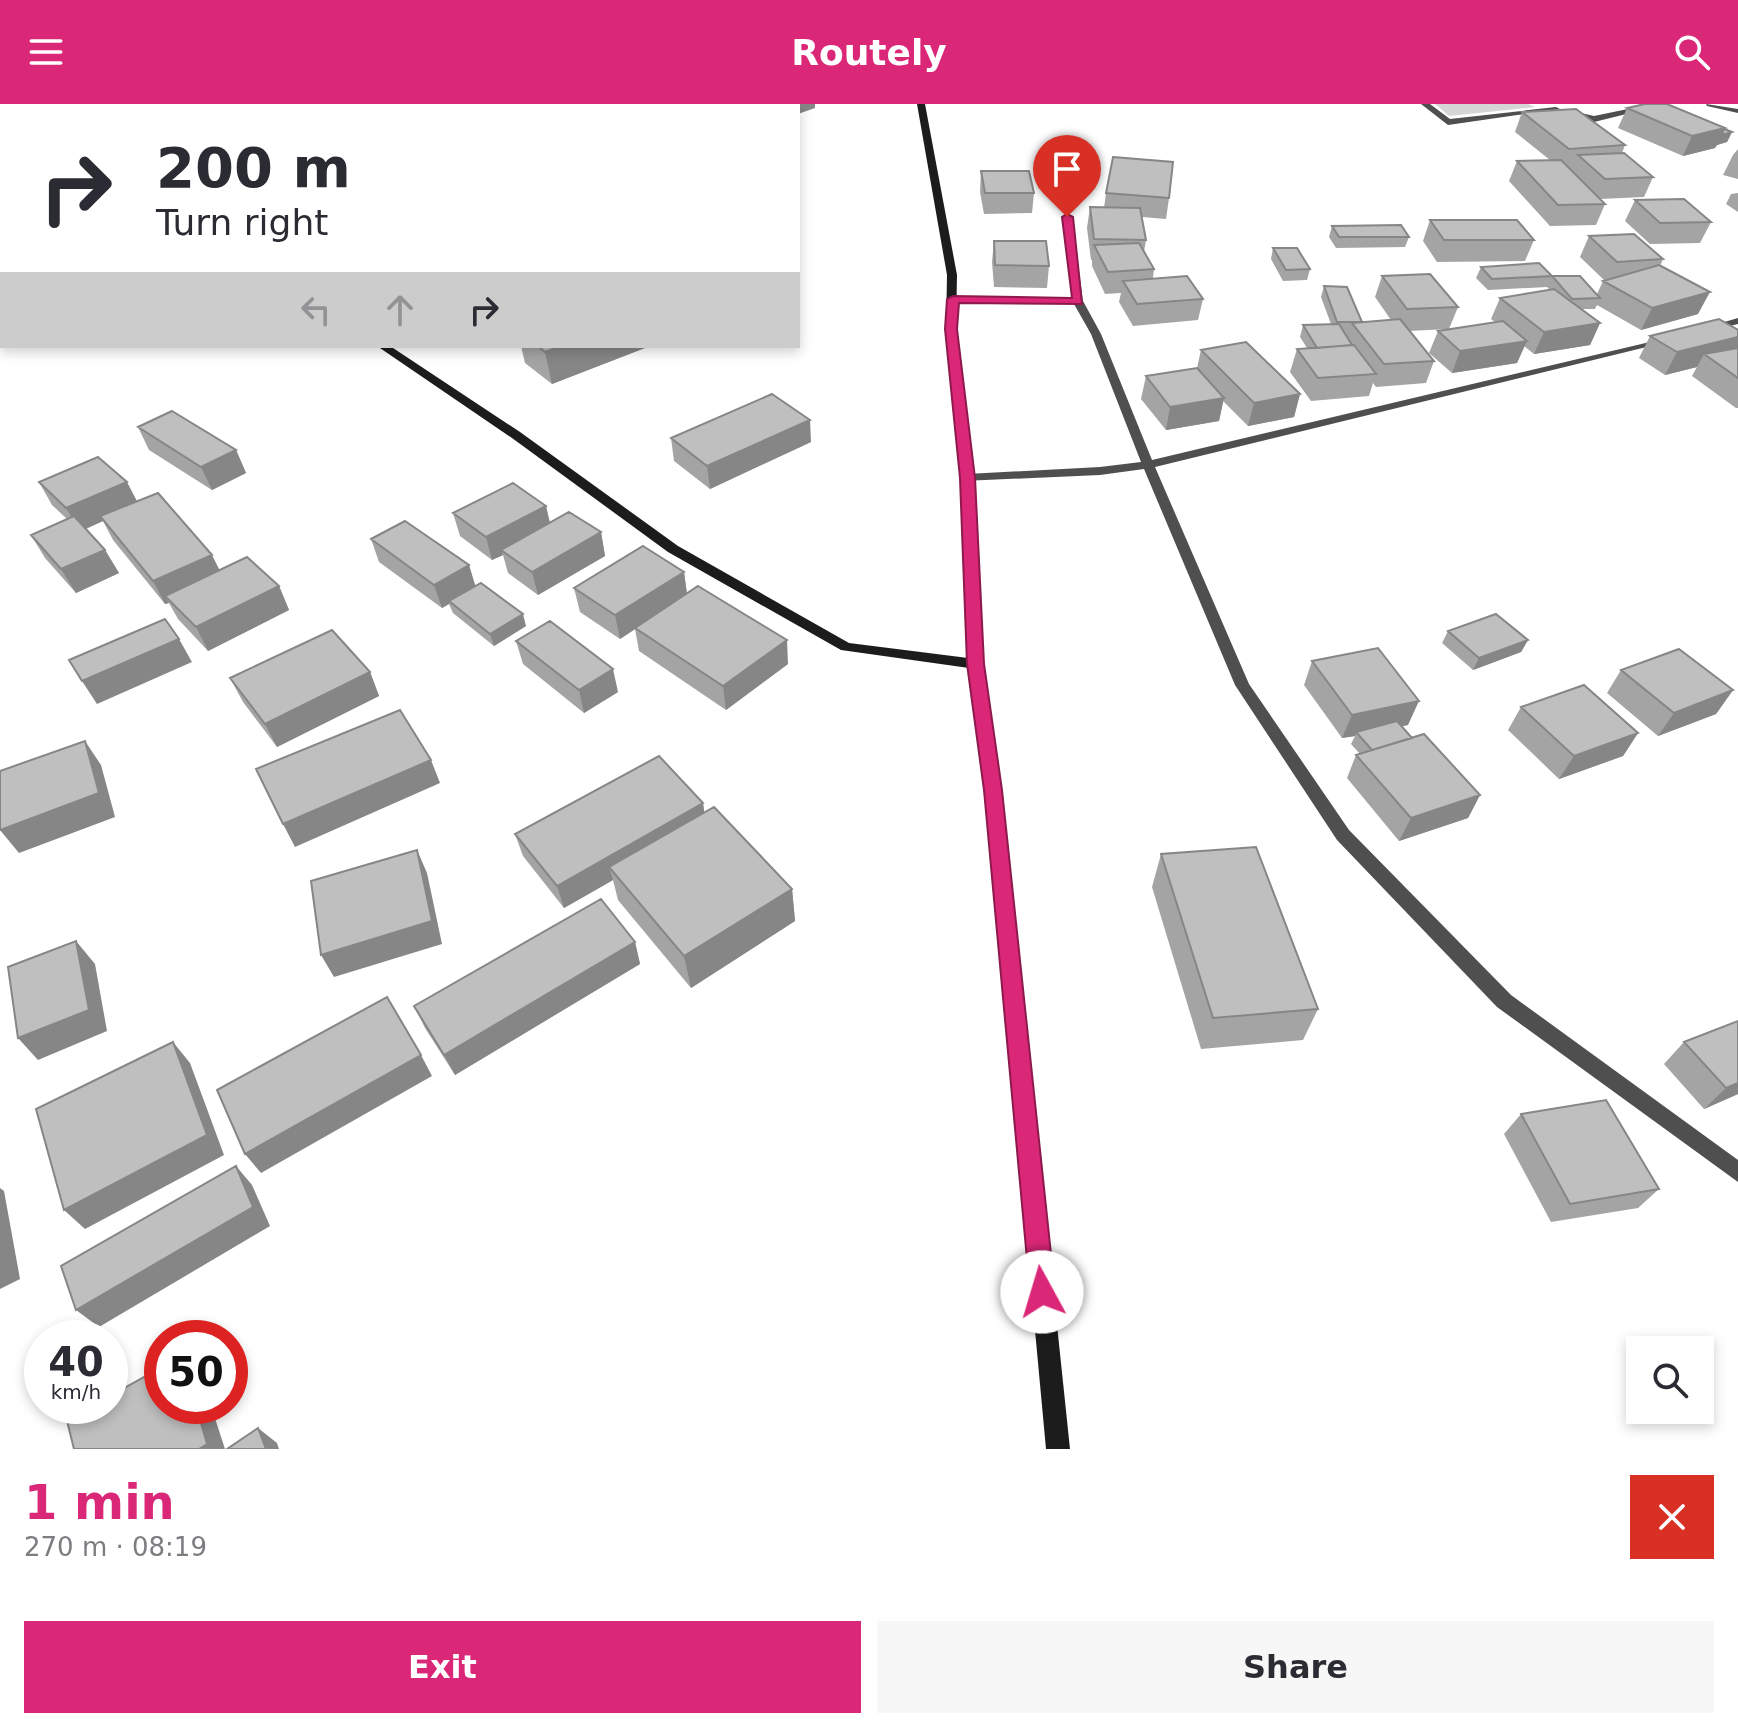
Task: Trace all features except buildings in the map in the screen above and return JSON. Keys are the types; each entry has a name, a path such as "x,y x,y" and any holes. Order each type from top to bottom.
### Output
{"main road":[{"path":"921,104 952,275 951,329 967,478 976,664 993,790 1058,1449"},
{"path":"386,348 516,435 673,549 846,647 976,664"}],"street":[{"path":"1425,104 1448,122 1556,109"},
{"path":"1546,104 1594,119 1663,104"},
{"path":"1710,104 1738,111"},
{"path":"1067,217 1078,301 1096,334 1242,685 1343,835 1504,1001 1738,1172"},
{"path":"953,299 1078,301"},
{"path":"1693,332 1738,321"},
{"path":"967,478 1148,465 1678,336"}],"shaded area":[{"path":"1435,104 1528,104 1535,107 1449,116"}],"route":[{"path":"1042,1292 993,790 976,664 967,478 951,329 953,299 1078,301 1067,217"}]}
